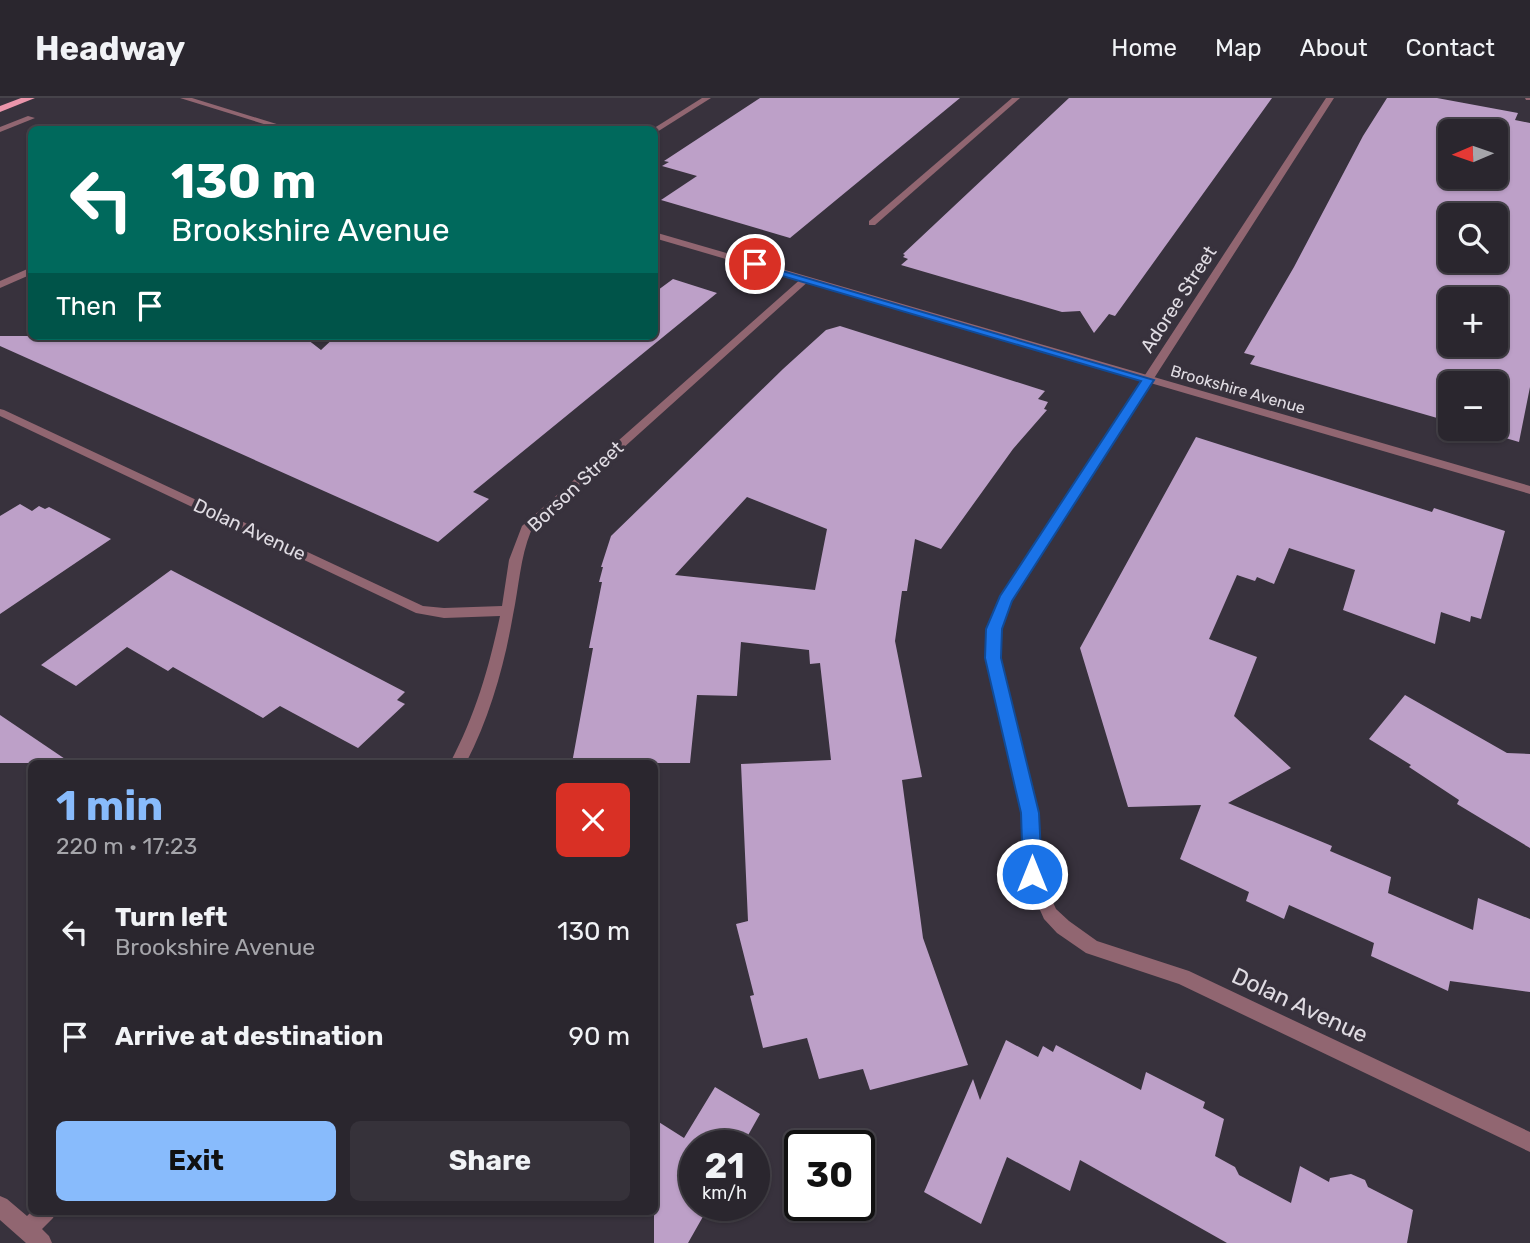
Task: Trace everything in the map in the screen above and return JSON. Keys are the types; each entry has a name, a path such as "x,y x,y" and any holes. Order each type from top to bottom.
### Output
{"main road":[{"path":"0,109 30,98"}],"street":[{"path":"184,98 279,126"},
{"path":"658,128 707,98"},
{"path":"872,223 1016,98"},
{"name":"Adoree Street","path":"1050,914 1032,874 1030,813 993,658 994,629 1005,600 1330,98"},
{"path":"0,130 31,118"},
{"name":"Brookshire Avenue","path":"658,236 1530,490"},
{"path":"0,285 28,272"},
{"name":"Borson Street","path":"460,760 473,736 489,696 516,552 526,529 806,279"},
{"name":"Dolan Avenue","path":"0,412 421,610 444,613 507,611"},
{"name":"Dolan Avenue","path":"1050,914 1063,927 1093,947 1183,977 1530,1142"},
{"path":"0,1206 34,1237 44,1215"}],"building":[{"path":"760,98 960,98 790,238 661,200 697,176 662,166 669,162 664,161"},
{"path":"1069,98 1272,98 1115,316 1109,314 1094,333 1080,311 1062,312 901,265 908,259 903,257 903,254"},
{"path":"1387,98 1437,98 1518,113 1515,120 1530,123 1530,387 1519,442 1508,439 1508,371 1438,371 1438,418 1250,364 1255,356 1244,353 1294,267 1363,136"},
{"path":"673,279 717,293 473,492 489,499 438,542 0,346 0,336 28,336 28,340 308,340 321,350 332,340 658,340 658,290"},
{"path":"840,326 1045,391 1038,399 1048,402 1044,409 1047,410 1013,449 941,549 915,539 907,591 902,591 895,641 922,777 902,780 923,938 968,1065 870,1090 863,1069 819,1079 807,1038 763,1048 750,996 754,995 736,924 748,921 741,764 831,760 820,663 810,664 809,650 741,642 737,696 697,695 690,763 658,763 658,760 573,760 593,648 589,648 602,582 599,582 601,567 611,536 826,330","holes":["747,497 827,529 815,590 675,575"]},
{"path":"1196,437 1432,512 1434,508 1505,531 1481,619 1471,616 1470,622 1441,612 1435,644 1343,610 1355,570 1289,548 1274,584 1257,577 1255,581 1237,575 1209,639 1257,657 1234,716 1291,768 1228,803 1332,846 1330,851 1391,877 1388,893 1473,930 1478,898 1530,919 1530,992 1450,981 1448,991 1371,956 1374,943 1289,905 1284,919 1246,901 1249,892 1180,859 1201,805 1128,807 1080,648"},
{"path":"20,504 32,511 39,506 45,509 49,507 111,539 0,614 0,516"},
{"path":"171,570 405,692 397,700 405,704 358,748 280,706 263,718 173,667 168,671 127,647 76,686 41,665"},
{"path":"1405,695 1507,753 1530,754 1530,848 1457,804 1459,800 1369,739"},
{"path":"0,715 67,760 28,760 28,763 0,763"},
{"path":"1006,1040 1038,1057 1043,1046 1053,1052 1056,1045 1141,1090 1146,1072 1205,1102 1203,1108 1224,1119 1215,1156 1235,1167 1239,1175 1291,1203 1300,1166 1329,1182 1330,1178 1351,1174 1365,1180 1368,1187 1413,1210 1407,1243 1227,1243 1080,1160 1070,1191 1007,1157 981,1224 924,1192 973,1079 980,1100"},
{"path":"715,1087 760,1114 751,1130 689,1130"},
{"path":"658,1122 679,1135 679,1221 700,1221 688,1243 654,1243 654,1215 658,1215"}],"route":[{"path":"755,264 1148,380 1005,600 994,629 993,658 1030,813 1032,874"}]}
